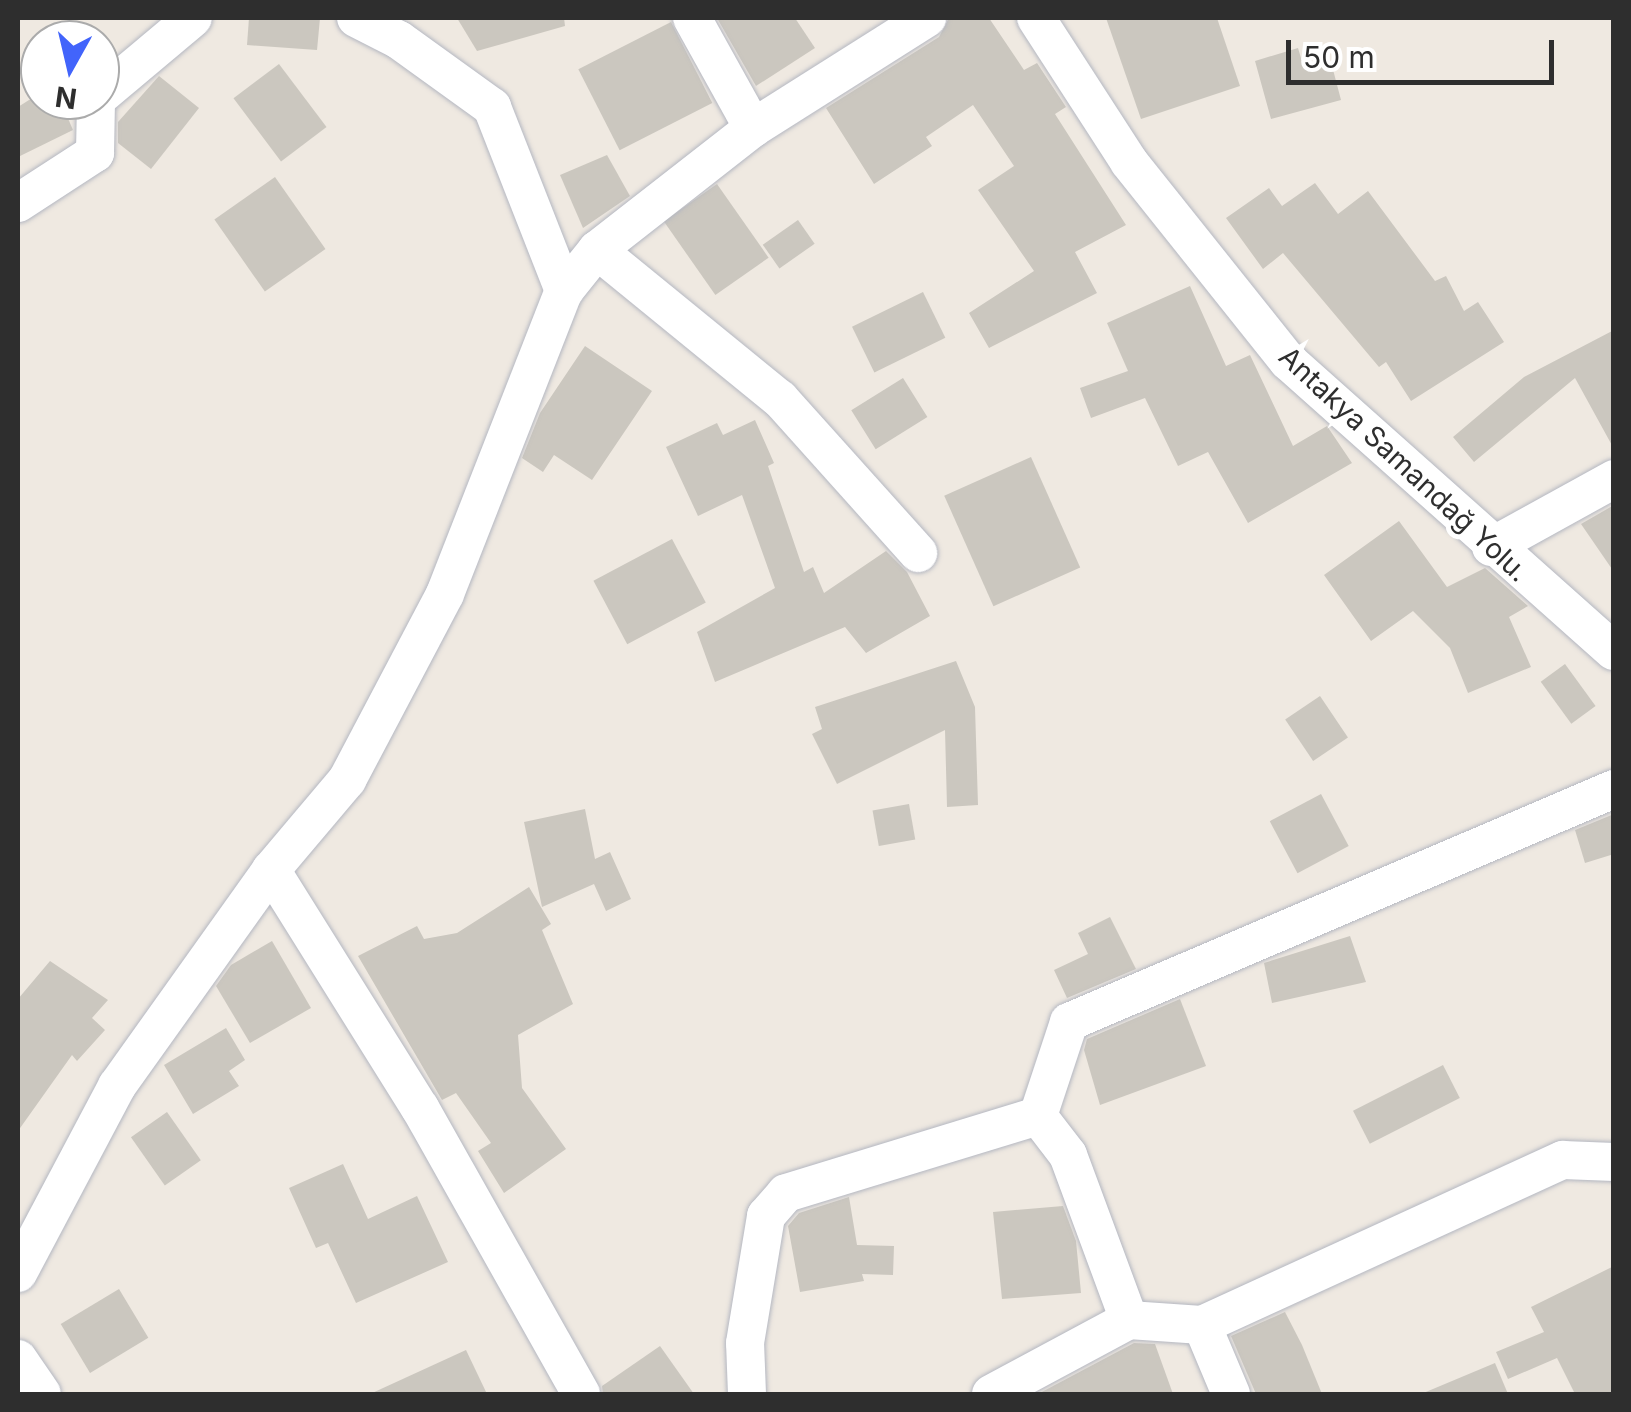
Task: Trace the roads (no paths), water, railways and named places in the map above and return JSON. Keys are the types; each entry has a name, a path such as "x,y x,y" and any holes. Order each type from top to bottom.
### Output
{"street":[{"path":"120,79 193,18"},
{"path":"356,18 400,40 492,108 564,291"},
{"path":"692,18 754,128"},
{"path":"18,1273 117,1086 270,870 347,780 446,594 564,291 597,250 754,128 927,18"},
{"name":"Antakya Samandağ Yolu.","path":"1036,18 1129,162 1288,361 1491,546 1614,651"},
{"path":"18,203 95,152 97,120"},
{"path":"597,250 780,399 918,553"},
{"path":"1491,546 1614,479"},
{"path":"1038,1116 1069,1022 1614,789"},
{"path":"270,870 420,1108 581,1394"},
{"path":"1038,1116 1068,1156 1129,1320"},
{"path":"747,1394 745,1343 762,1234 766,1216 786,1194 1038,1116"},
{"path":"991,1394 1129,1320 1202,1325 1563,1160 1614,1162"},
{"path":"1202,1325 1231,1394"},
{"path":"18,1359 42,1394"}]}
